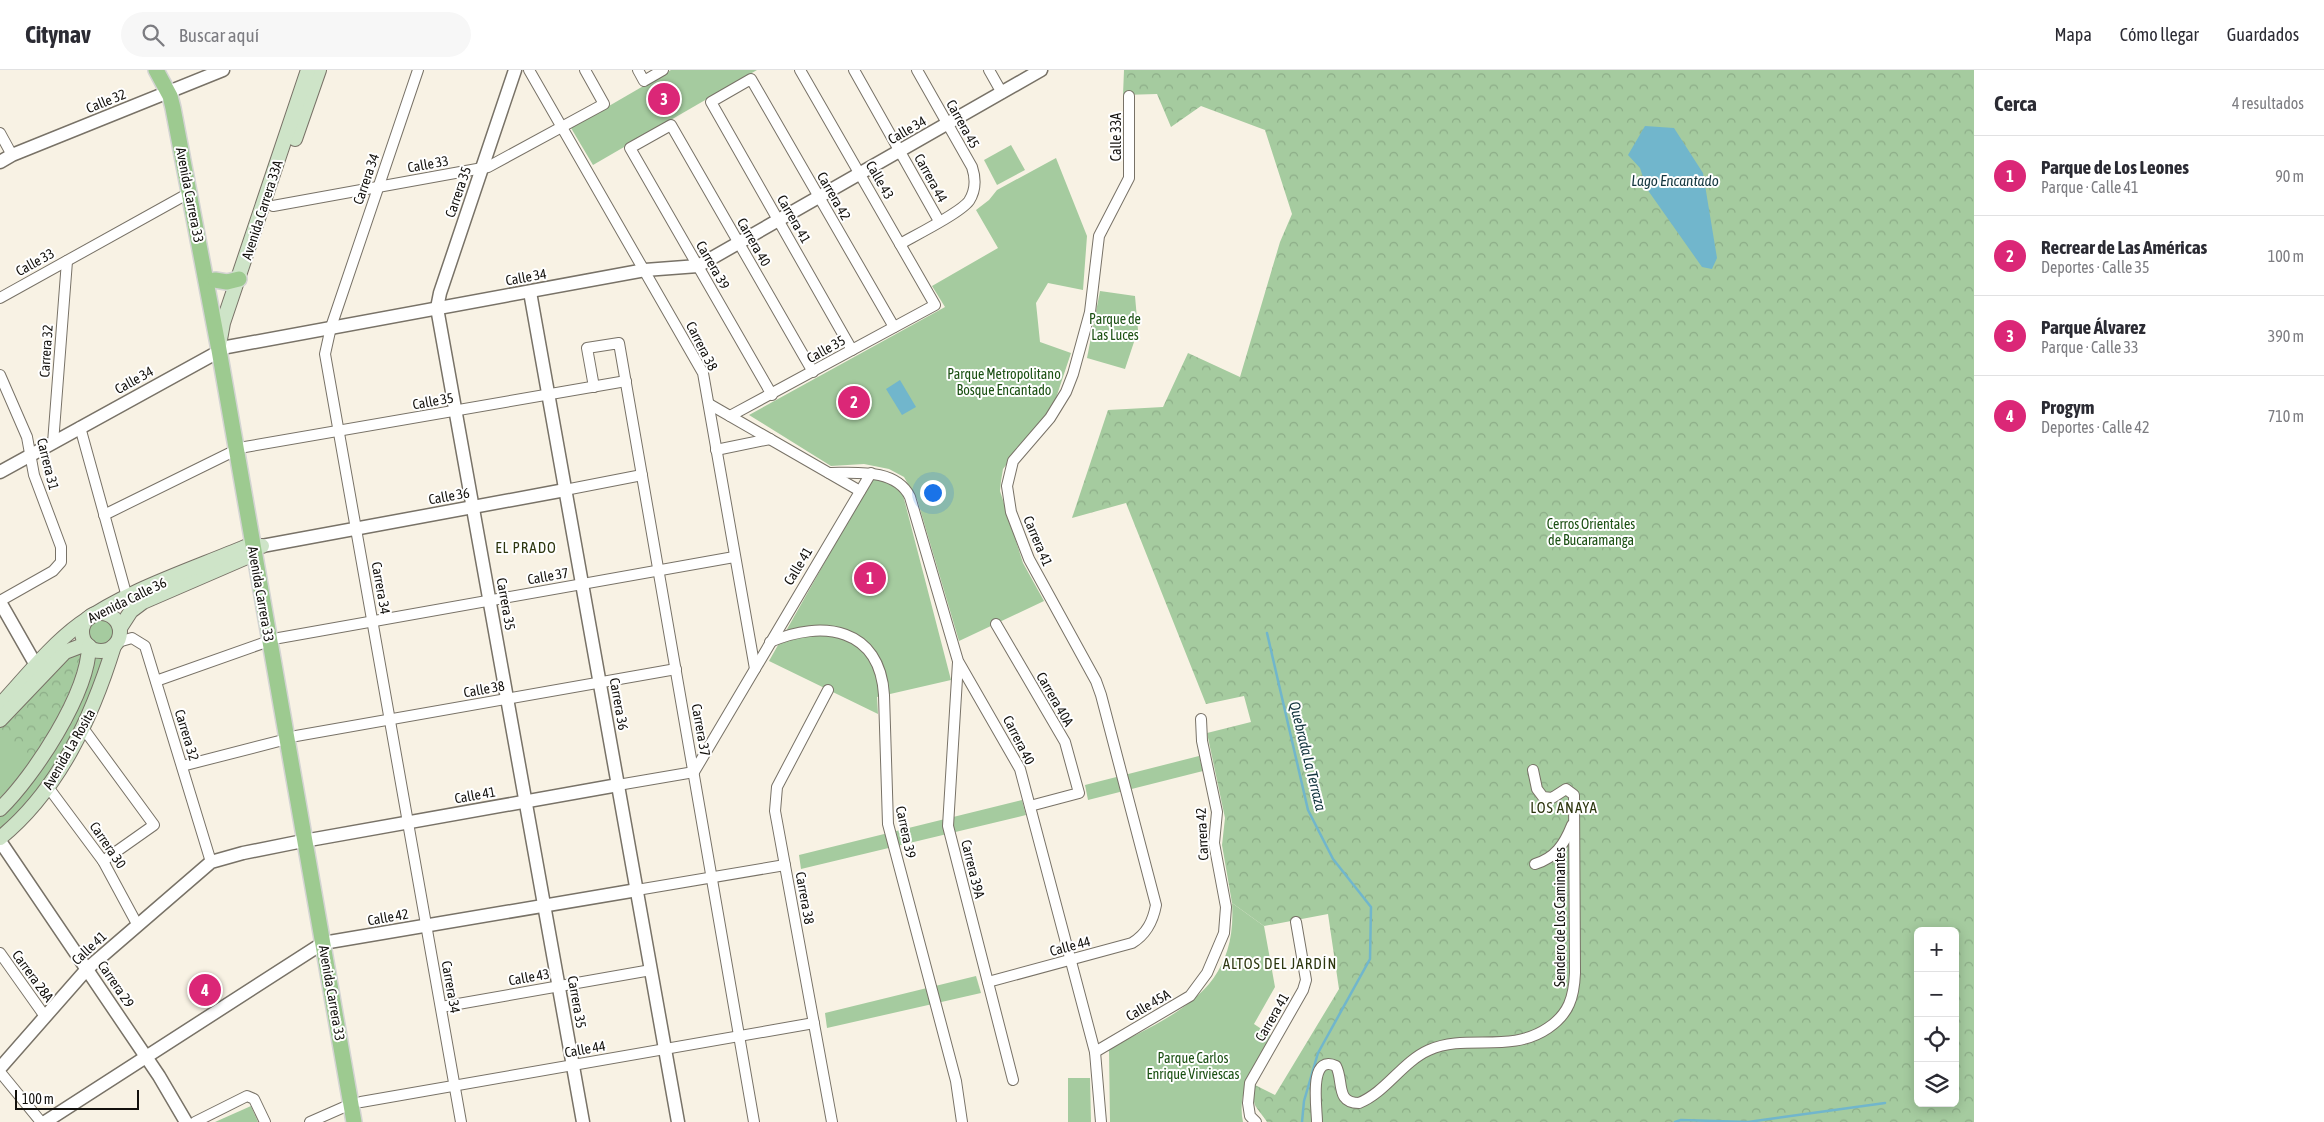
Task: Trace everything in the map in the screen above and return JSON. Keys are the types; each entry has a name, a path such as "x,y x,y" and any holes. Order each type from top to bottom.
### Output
{"main road":[{"name":"Avenida Carrera 33","path":"156,70 183,103 223,323 223,348"},
{"name":"Avenida Carrera 33","path":"166,70 172,91 189,193 223,348 356,1103 365,1122"},
{"name":"Avenida Carrera 33A","path":"223,348 308,70"},
{"name":"Avenida Carrera 33A","path":"223,323 319,70"},
{"path":"215,280 228,282 239,279"},
{"name":"Avenida Calle 36","path":"0,705 75,628 92,616 127,597 246,547 258,547"},
{"name":"Avenida Calle 36","path":"120,628 131,611 138,605 247,557 258,547"},
{"path":"99,614 109,615 120,628 116,644 99,651 87,645 82,631 86,622 92,616 99,614"},
{"name":"Avenida La Rosita","path":"0,839 19,822 48,787 84,728 99,693 116,644"},
{"name":"Avenida Calle 36","path":"0,720 62,656 71,649 87,645"},
{"name":"Avenida La Rosita","path":"0,809 30,775 63,721 80,684 87,663 87,645"},
{"name":"Avenida Carrera 33","path":"354,1122 356,1103"}],"street":[{"name":"Calle 32","path":"0,162 12,155 223,70"},
{"name":"Carrera 34","path":"418,70 331,327 325,354 460,1122"},
{"name":"Carrera 35","path":"515,70 440,293 438,308 583,1122"},
{"name":"Carrera 38","path":"529,70 703,373 755,669"},
{"name":"Calle 33","path":"269,202 378,187 496,164 604,104 585,70"},
{"path":"638,70 644,81 663,70"},
{"name":"Calle 43","path":"800,70 935,305"},
{"name":"Carrera 44","path":"854,70 939,221"},
{"name":"Carrera 45","path":"917,70 972,167 975,176 973,194 965,205 939,221"},
{"path":"989,70 1002,93"},
{"name":"Calle 34","path":"0,472 223,348 645,270 698,266 1042,70"},
{"name":"Carrera 42","path":"711,102 751,79 894,327"},
{"name":"Calle 33A","path":"1129,96 1129,178"},
{"name":"Carrera 41","path":"711,102 852,350"},
{"name":"Carrera 40","path":"630,148 671,125 813,372"},
{"path":"0,133 12,155"},
{"name":"Carrera 39","path":"630,148 772,395"},
{"name":"Carrera 41","path":"1129,178 1099,236 1090,312 1066,392 1050,418 1013,461 1007,486 1011,512 1029,559 1096,681 1101,695 1156,905 1151,924"},
{"name":"Calle 33","path":"0,298 189,193"},
{"path":"900,244 939,221"},
{"name":"Carrera 32","path":"53,442 67,261"},
{"name":"Carrera 36","path":"530,292 678,1122"},
{"name":"Calle 35","path":"730,416 772,395 935,305"},
{"name":"Carrera 37","path":"594,386 587,348 619,343 754,1122"},
{"name":"Carrera 31","path":"0,374 27,437 35,480 61,547 61,562 53,571 0,601"},
{"name":"Calle 35","path":"104,515 240,449 626,381"},
{"path":"709,404 860,491"},
{"path":"80,427 127,597"},
{"path":"716,450 770,439"},
{"name":"Carrera 40","path":"829,473 871,472 893,480 907,492 958,661 1015,758 1030,806 1095,1052 1101,1122"},
{"name":"Calle 41","path":"0,1068 44,1015 87,969 211,862 243,853 309,840 694,772 871,472"},
{"name":"Calle 36","path":"258,547 642,475"},
{"name":"Calle 37","path":"156,681 274,640 734,557"},
{"path":"0,601 37,667"},
{"name":"Carrera 40A","path":"996,624 1065,742 1079,793 1030,806"},
{"name":"Carrera 39","path":"770,642 802,631 820,629 838,632 862,645 879,665 883,678 888,824 956,1081 962,1122"},
{"name":"Carrera 32","path":"116,644 127,638 141,642 145,646 211,862"},
{"name":"Carrera 39A","path":"958,661 948,826 1013,1080"},
{"name":"Calle 38","path":"182,766 291,738 676,669"},
{"name":"Carrera 38","path":"828,690 777,786 775,811 832,1122"},
{"name":"Carrera 42","path":"1201,719 1202,741 1216,812 1214,844 1227,920 1218,951 1207,973"},
{"path":"84,728 154,825 103,861"},
{"path":"1533,770 1537,789 1543,797 1552,798 1562,789 1573,792 1573,822 1558,851 1552,857 1534,864"},
{"name":"Carrera 30","path":"48,787 103,861 138,924"},
{"name":"Sendero de Los Caminantes","path":"1317,1122 1316,1075 1323,1066 1330,1064 1336,1066 1342,1094 1349,1101 1359,1103 1372,1096 1419,1055 1429,1050 1452,1044 1529,1039 1554,1025 1564,1014 1574,994 1575,980 1573,822"},
{"name":"Carrera 29","path":"0,839 145,1056 186,1122"},
{"name":"Calle 42","path":"43,1122 328,942 785,865"},
{"name":"Carrera 41","path":"1256,1122 1250,1116 1248,1103 1250,1083 1303,990 1306,980 1296,922"},
{"name":"Calle 44","path":"988,982 1132,943 1151,924"},
{"name":"Carrera 28A","path":"0,953 44,1015"},
{"name":"Calle 43","path":"441,1007 651,970"},
{"name":"Calle 45A","path":"1095,1052 1190,996 1207,973"},
{"name":"Calle 44","path":"310,1122 356,1103 814,1023"},
{"path":"0,1072 43,1122"},
{"path":"194,1122 242,1097 253,1097 265,1122"}],"green space":[{"path":"671,70 757,70 593,165 571,128"},
{"name":"Cerros Orientales de Bucaramanga","path":"1124,70 1974,70 1974,1122 1267,1122 1255,1106 1255,1085 1275,1095 1339,989 1328,914 1264,926 1232,903 1222,845 1225,818 1207,733 1251,722 1244,696 1206,704 1126,503 1072,518 1108,410 1163,407 1188,353 1240,377 1280,242 1292,214 1265,130 1201,106 1171,127 1157,94 1123,95"},
{"path":"1011,145 1025,170 997,185 984,160"},
{"name":"Parque Metropolitano Bosque Encantado","path":"1056,158 1087,236 1083,290 1048,283 1036,303 1040,342 1071,353 1054,404 1003,469 1000,491 1023,563 1044,601 959,641 917,499 904,477 889,469 864,464 831,466 749,415 945,307 932,286 998,248 976,210 989,200 997,190"},
{"name":"Parque de Las Luces","path":"1100,291 1135,296 1138,330 1125,369 1087,358"},
{"path":"873,477 898,487 903,495 951,680 877,697 878,714 769,661"},
{"path":"101,618 111,622 115,632 111,642 101,646 91,642 87,632 91,622"},
{"path":"84,650 63,705 42,743 34,755 19,750 0,727 73,651"},
{"path":"93,654 105,656 88,710 36,796 0,833 0,814 9,806"},
{"path":"78,671 63,706 45,739 24,770 0,798 0,727"},
{"path":"1199,756 1203,771 1088,800 1085,785"},
{"path":"1022,800 1026,815 801,869 799,855"},
{"name":"Parque Carlos Enrique Virviescas","path":"1232,903 1264,926 1275,987 1254,1024 1272,1036 1254,1067 1245,1088 1242,1099 1243,1122 1110,1122 1109,1049 1178,1011 1197,996 1213,979 1224,958 1231,933"},
{"path":"976,976 981,993 827,1028 825,1013"},
{"path":"1068,1078 1090,1078 1091,1122 1068,1122"},
{"path":"251,1106 258,1122 215,1122"}],"water":[{"name":"Lago Encantado","path":"1645,126 1674,128 1703,173 1717,258 1712,269 1702,267 1647,189 1640,168 1628,155"},
{"path":"900,380 916,407 902,415 886,389"}],"waterway":[{"name":"Quebrada La Terraza","path":"1267,633 1308,810 1333,859 1371,907 1370,959 1318,1053 1304,1101 1302,1122"},
{"path":"1675,1122 1681,1120 1748,1122 1885,1103"}],"place":[{"name":"Parque Álvarez","path":"664,99"},
{"name":"Recrear de Las Américas","path":"854,402"},
{"name":"Parque de Los Leones","path":"870,578"},
{"name":"Progym","path":"205,990"}],"district":[{"name":"EL PRADO","path":"526,547"},
{"name":"LOS ANAYA","path":"1564,807"},
{"name":"ALTOS DEL JARDÍN","path":"1280,963"}]}
